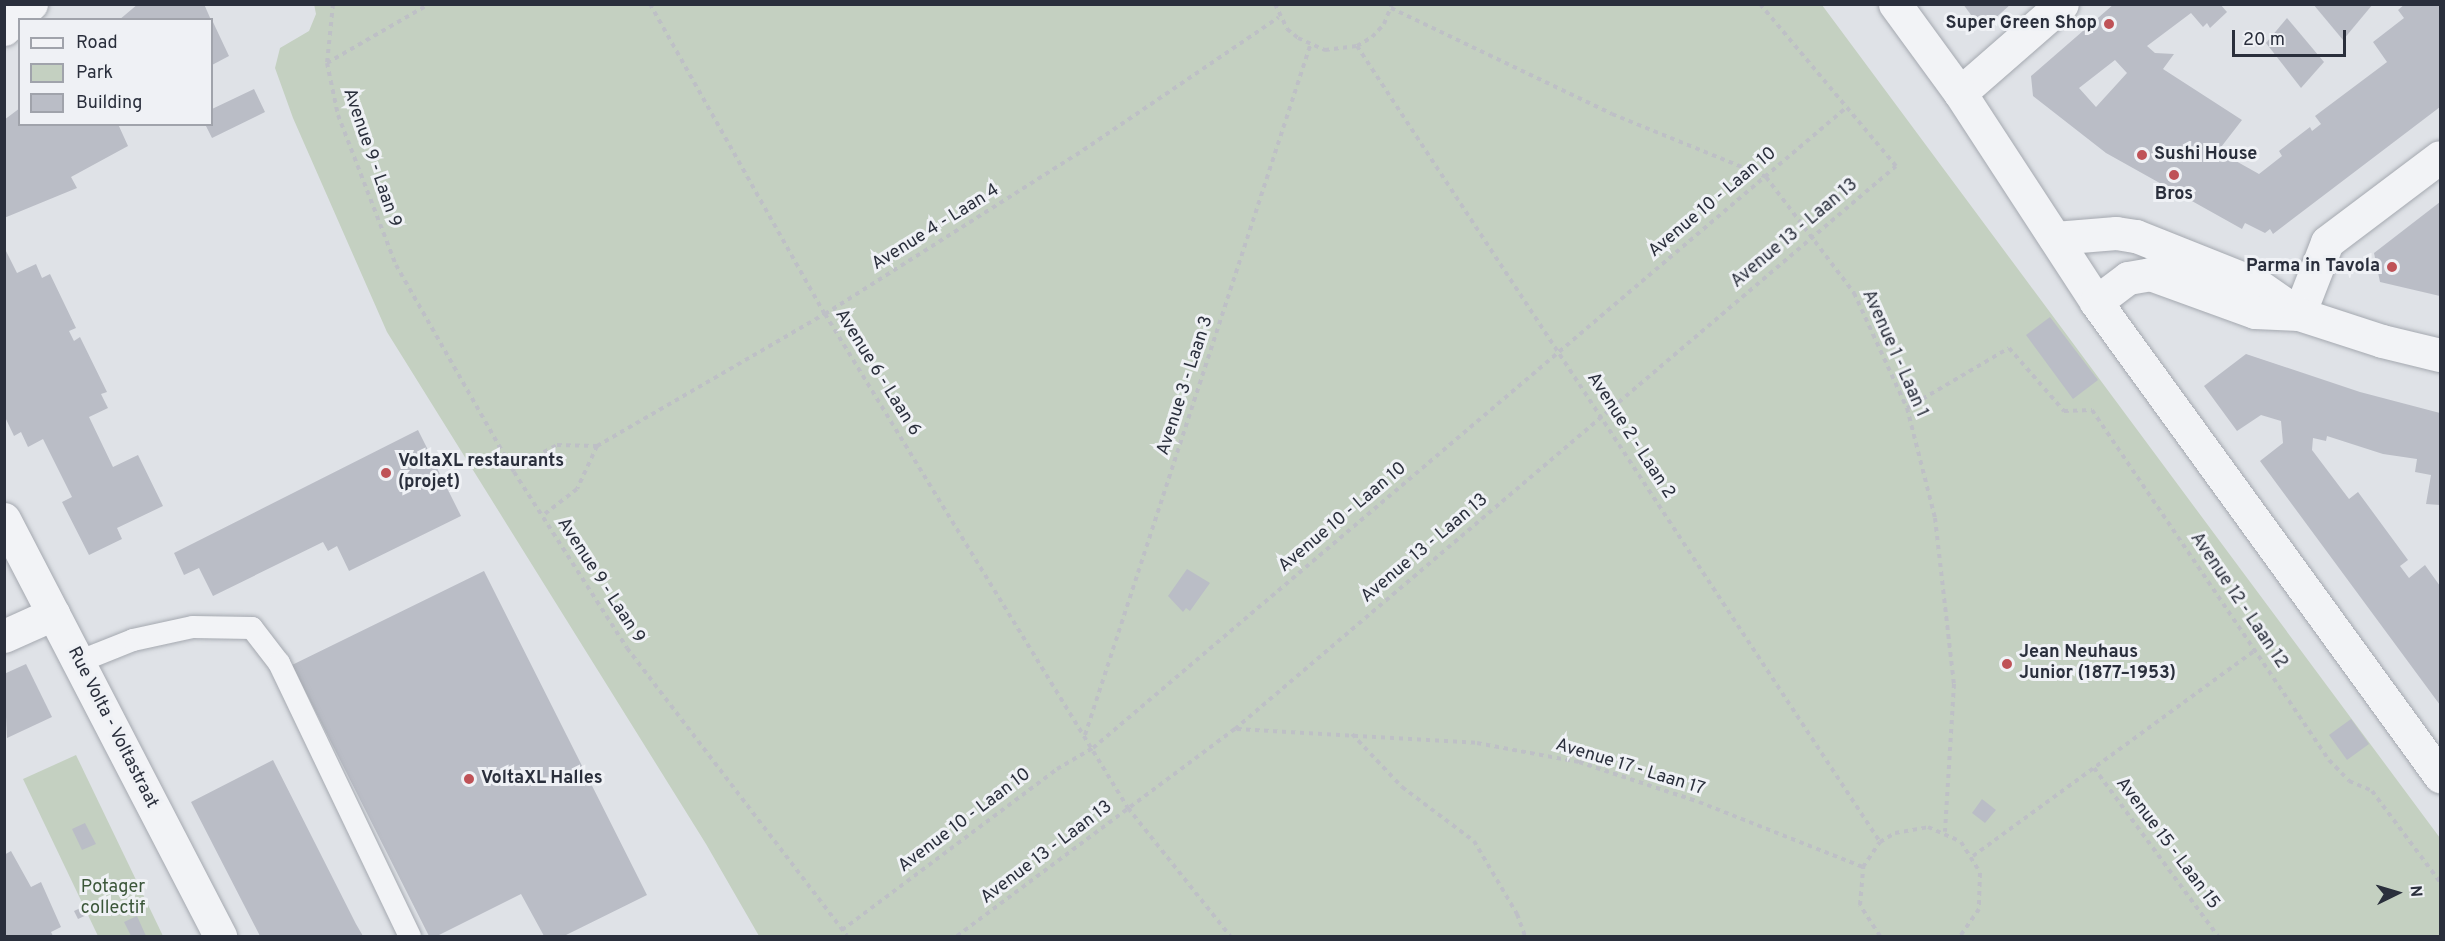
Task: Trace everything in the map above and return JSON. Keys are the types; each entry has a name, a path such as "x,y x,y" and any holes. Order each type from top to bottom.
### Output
{"street":[{"path":"4,29 31,4"},
{"path":"1895,4 1960,93 2096,302 2440,776"},
{"path":"1960,93 2062,4"},
{"path":"2299,314 2327,242 2440,157"},
{"path":"2055,238 2116,233 2136,236 2256,284 2299,314"},
{"path":"2096,302 2128,278 2150,274 2255,312 2299,314 2382,342 2440,355"},
{"name":"Rue Volta - Voltastraat","path":"4,519 220,936"},
{"path":"4,636 53,614"}],"lane":[{"path":"78,662 133,640 193,627 252,628 279,663 410,936"}],"path":[{"name":"Avenue 9 - Laan 9","path":"333,4 327,63 338,116 396,265 512,469 627,648 847,936"},
{"path":"327,63 429,4"},
{"name":"Avenue 6 - Laan 6","path":"650,4 825,314 1128,808 1230,936"},
{"path":"1275,4 1279,17 1287,29 1310,46 1325,50 1357,46 1378,30 1392,6 1612,114 1766,177"},
{"path":"1760,4 1847,107"},
{"name":"Avenue 4 - Laan 4","path":"597,446 825,314 1076,155 1279,17"},
{"name":"Avenue 3 - Laan 3","path":"1085,735 1310,46"},
{"name":"Avenue 2 - Laan 2","path":"1357,46 1880,842"},
{"name":"Avenue 13 - Laan 13","path":"957,936 1235,729 1896,166 1847,107"},
{"name":"Avenue 10 - Laan 10","path":"842,930 1057,769 1093,748 1847,107"},
{"name":"Avenue 1 - Laan 1","path":"1766,177 1854,293 1907,408 1935,518 1954,684 1945,832"},
{"name":"Avenue 12 - Laan 12","path":"1907,408 2009,348 2064,411 2092,410 2329,760 2349,781 2372,791 2440,882"},
{"path":"512,469 557,445 597,446 577,489 542,516"},
{"path":"1973,856 2255,650"},
{"name":"Avenue 17 - Laan 17","path":"1235,729 1476,743 1579,762 1699,802 1863,867"},
{"path":"1352,734 1402,787 1474,842 1517,914 1525,936"},
{"name":"Avenue 15 - Laan 15","path":"2094,768 2218,936"},
{"path":"1880,936 1860,905 1863,867 1880,842 1911,828 1945,832 1973,856 1980,873 1981,900 1971,925 1960,936"}],"green space":[{"path":"314,4 1822,5 2440,838 2440,936 759,936 706,844 387,332 293,118 275,68 280,48 309,31 316,14"},
{"name":"Potager collectif","path":"76,755 163,936 98,936 23,779"}],"building":[{"path":"138,4 204,4 210,18 121,18"},
{"path":"1963,4 2011,4 1991,22 1974,19"},
{"path":"2114,4 2220,4 2227,12 2210,28 2207,23 2203,27 2191,13 2147,46 2155,53 2174,54 2163,69 2242,120 2218,151 2259,174 2282,156 2279,151 2310,127 2312,131 2321,124 2315,116 2387,62 2373,42 2404,18 2398,10 2405,4 2440,4 2440,107 2273,234 2270,229 2265,233 2245,223 2242,229 2106,153 2033,96 2031,76","holes":["2115,60 2127,73 2096,107 2079,88"]},
{"path":"2313,4 2373,4 2343,40"},
{"path":"2287,18 2324,62 2301,88 2266,43"},
{"path":"213,22 229,56 213,64"},
{"path":"254,89 265,112 212,138 206,126 213,126 213,109"},
{"path":"18,110 18,126 119,126 128,146 71,177 77,188 4,218 4,120"},
{"path":"2440,202 2440,296 2380,282 2374,253"},
{"path":"4,247 17,273 36,264 42,278 50,274 76,328 69,331 74,341 80,337 107,392 101,394 108,408 89,417 113,467 138,455 163,506 117,528 122,539 89,555 62,502 72,497 43,439 28,447 21,432 14,436 4,415"},
{"path":"2050,317 2098,380 2073,399 2026,335"},
{"path":"2246,354 2360,392 2440,413 2440,505 2426,504 2431,475 2415,472 2417,459 2383,454 2327,436 2326,441 2313,438 2312,450 2349,499 2358,492 2408,560 2400,566 2409,578 2425,565 2440,586 2440,705 2260,461 2283,443 2281,421 2261,415 2237,431 2204,386"},
{"name":"VoltaXL restaurants (projet)","path":"418,430 461,516 349,571 337,546 328,551 323,542 213,596 199,568 184,575 174,553"},
{"path":"1187,569 1210,583 1190,611 1186,608 1183,612 1168,596"},
{"name":"VoltaXL Halles","path":"484,571 647,895 564,936 544,936 521,894 437,936 429,936 292,665"},
{"path":"26,664 52,717 7,738 4,674"},
{"path":"2351,719 2369,744 2347,760 2329,735"},
{"path":"273,760 363,936 260,936 191,802"},
{"path":"1982,799 1996,810 1985,823 1972,813"},
{"path":"85,823 96,844 82,850 72,829"},
{"path":"11,851 31,887 41,882 61,927 51,932 53,936 4,936 4,855"},
{"path":"89,904 93,912 78,919 74,911"},
{"path":"137,916 146,936 131,936 124,922"}],"place":[{"name":"Super Green Shop","path":"2109,24"},
{"name":"Sushi House","path":"2142,155"},
{"name":"Bros","path":"2174,175"},
{"name":"Parma in Tavola","path":"2392,267"},
{"name":"VoltaXL restaurants (projet)","path":"386,473"},
{"name":"Jean Neuhaus Junior (1877–1953)","path":"2007,664"},
{"name":"VoltaXL Halles","path":"469,779"}]}
